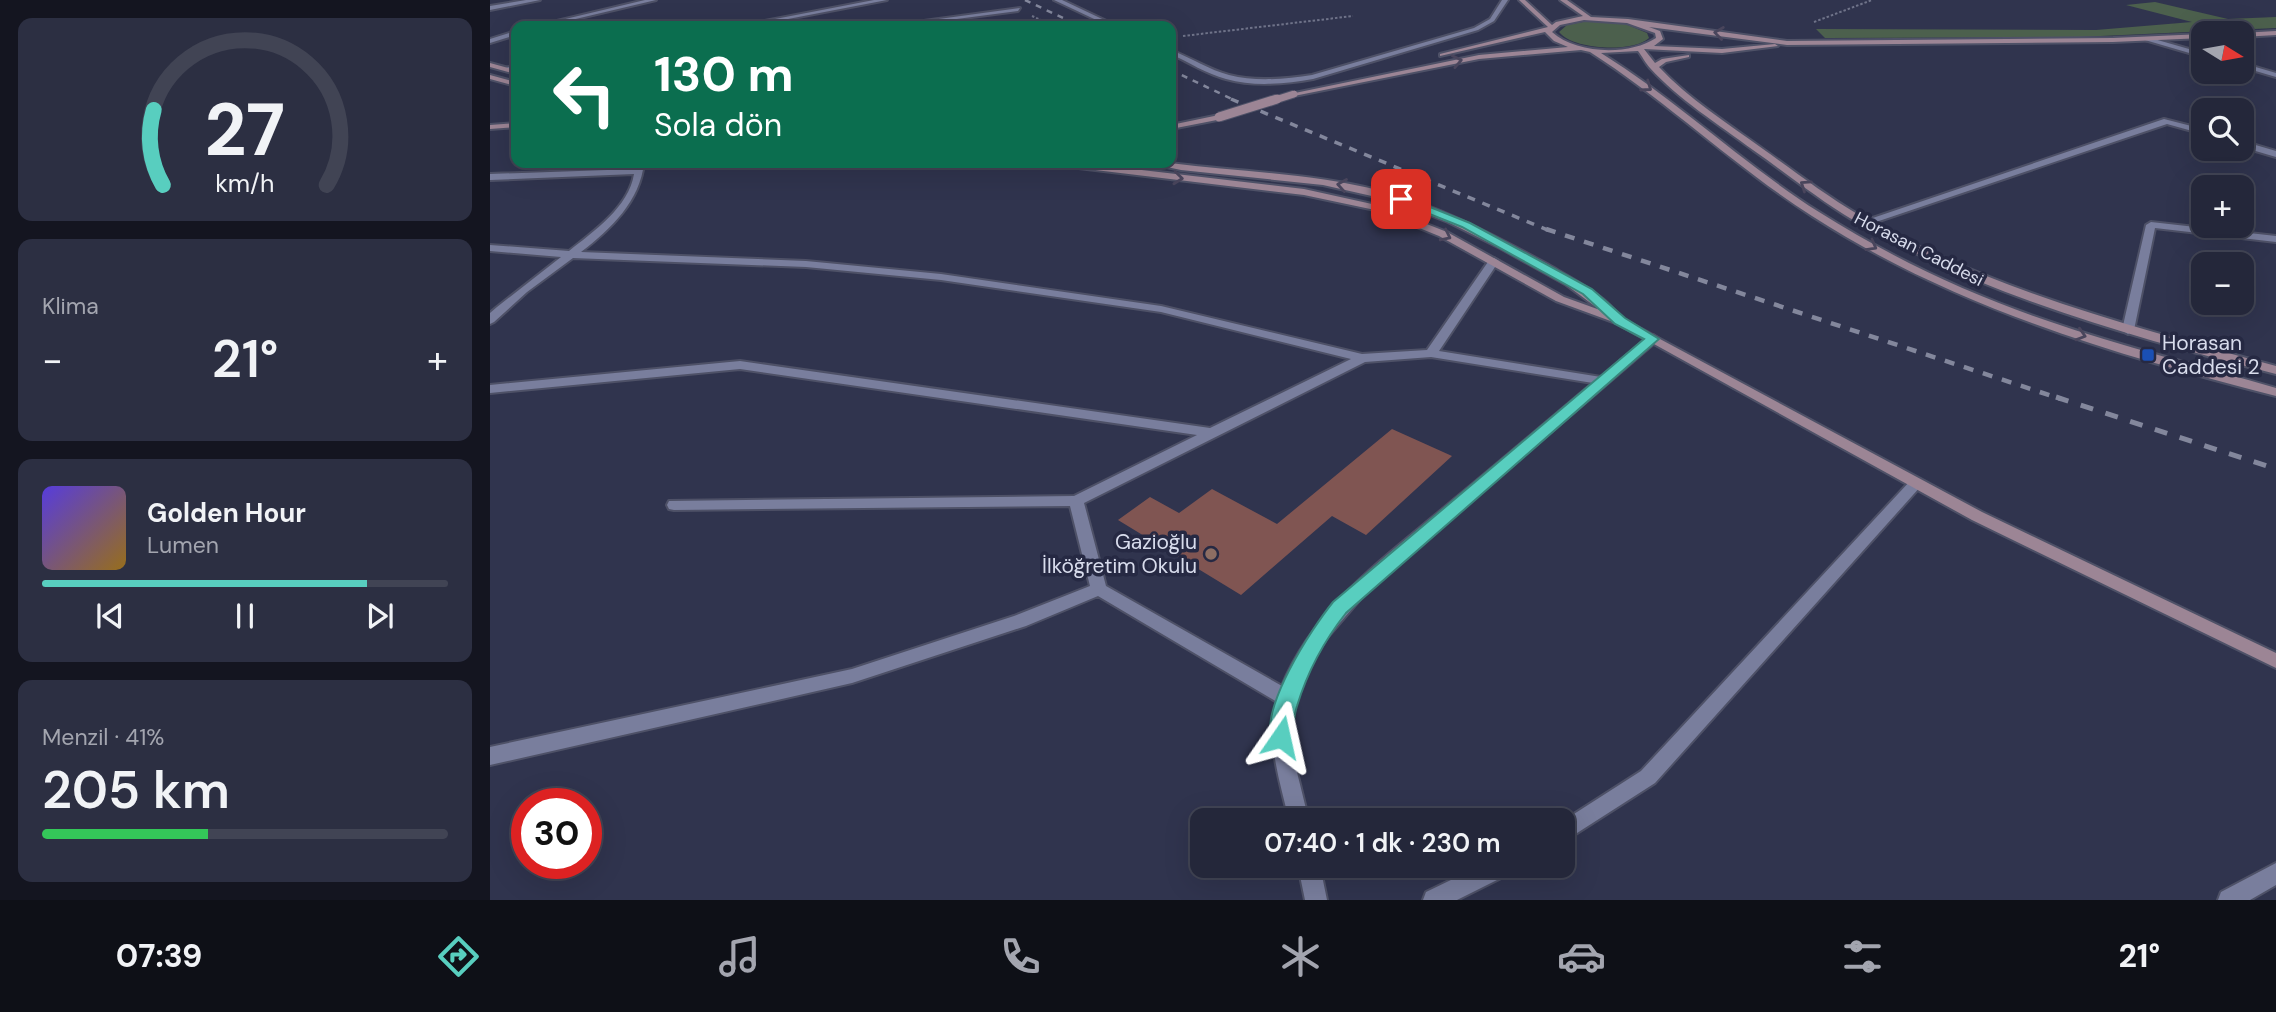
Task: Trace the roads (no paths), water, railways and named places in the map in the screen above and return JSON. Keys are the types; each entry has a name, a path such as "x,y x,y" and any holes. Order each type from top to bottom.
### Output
{"street":[{"path":"490,8 537,0"},
{"path":"561,21 653,0"},
{"path":"768,21 884,0"},
{"path":"1057,0 1103,21"},
{"path":"1176,54 1227,77 1266,82 1297,80 1476,29 1492,20 1505,0"},
{"path":"1522,0 1550,28"},
{"path":"1563,0 1589,18"},
{"path":"928,21 1018,9"},
{"path":"1176,126 1219,117 1375,71 1550,28 1565,21 1589,18 1787,43"},
{"path":"1637,23 1653,29 1660,36 1658,42 1643,48"},
{"path":"1550,28 1548,32 1554,39 1587,49"},
{"path":"2254,34 2276,33"},
{"path":"490,41 511,35"},
{"path":"1653,68 1664,60 1787,43 2191,37"},
{"path":"2147,39 2191,52"},
{"name":"Horasan Caddesi","path":"1643,48 1653,68 1781,168 1866,222 1990,282 2070,312 2276,370"},
{"path":"1294,94 1479,57 1587,49 1723,51"},
{"name":"Horasan Caddesi","path":"1587,49 1685,114 1790,197 1871,246 1939,281 1977,299 2053,327 2276,392"},
{"path":"490,65 511,69"},
{"path":"2254,69 2276,75"},
{"path":"490,77 511,82"},
{"path":"1176,120 1219,117"},
{"path":"1866,222 2167,121 2191,128"},
{"path":"490,127 511,125"},
{"path":"2254,148 2276,154"},
{"path":"1176,166 1330,183 1401,199 1466,225 1588,292 1620,321"},
{"path":"490,177 625,168"},
{"path":"490,320 533,282 573,255 626,201 640,168"},
{"path":"1105,168 1278,188 1346,200 1412,220 1494,261 1560,299 1620,321 1916,483 2074,564 2276,661"},
{"path":"2127,330 2151,225 2276,239"},
{"path":"490,248 573,255 806,264 930,276 1161,309 1362,358 1431,353 1603,381"},
{"path":"1431,353 1494,261"},
{"path":"1296,808 1281,737 1288,699 1302,662 1319,633 1339,608 1653,339"},
{"path":"674,505 1076,501 1362,358"},
{"path":"490,389 740,365 1212,433"},
{"path":"1575,824 1648,777 1916,483"},
{"path":"1076,501 1099,589 1288,699"},
{"path":"490,756 852,676 1008,626 1099,589"},
{"path":"2229,900 2276,873"},
{"path":"1311,878 1316,900"},
{"path":"1434,900 1479,878"}],"railway":[{"path":"1025,0 1069,21"},
{"path":"1176,72 1236,101"},
{"path":"1231,99 1550,231"},
{"path":"1546,229 2061,399"},
{"path":"2056,397 2276,469"}],"place":[{"name":"Horasan Caddesi 2","path":"2148,355"},
{"name":"Gazioğlu İlköğretim Okulu","path":"1211,554"}]}
